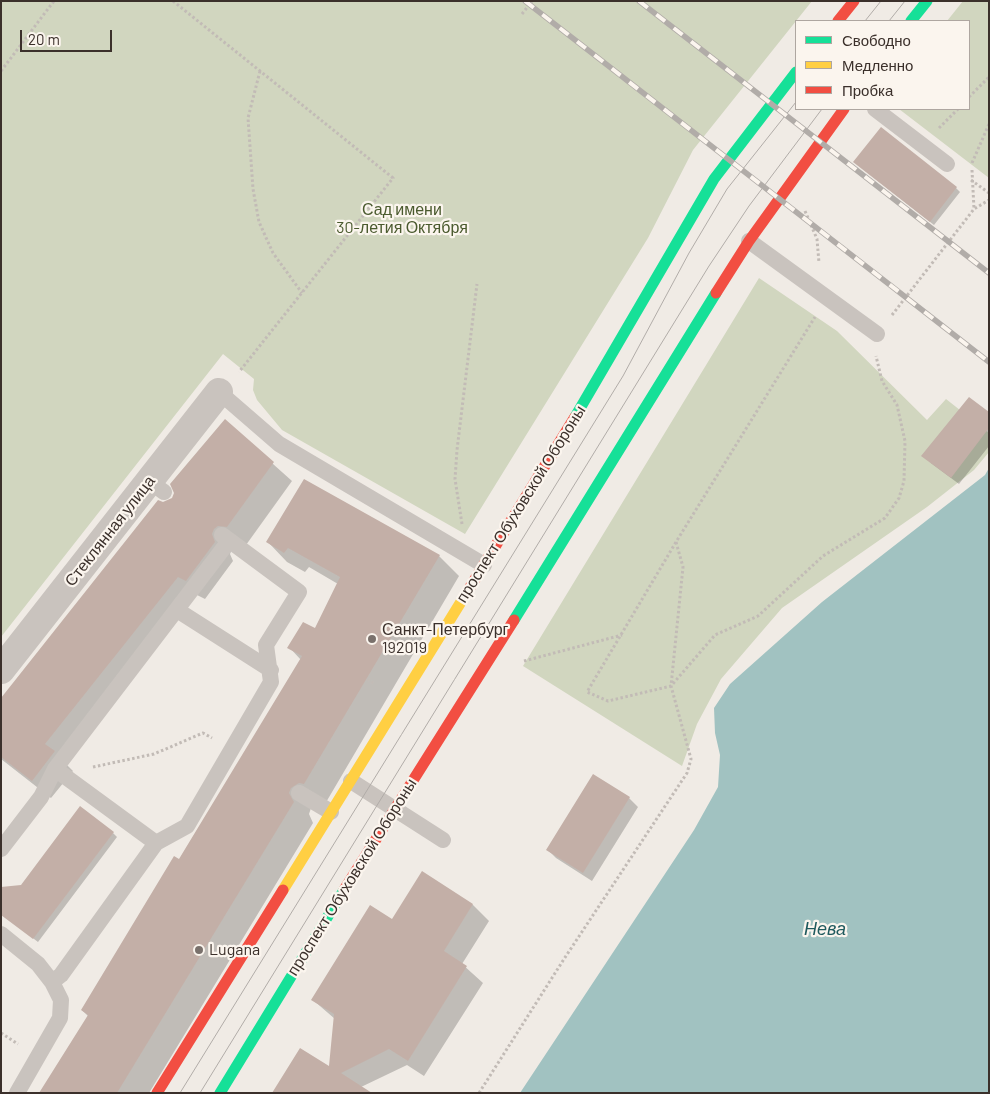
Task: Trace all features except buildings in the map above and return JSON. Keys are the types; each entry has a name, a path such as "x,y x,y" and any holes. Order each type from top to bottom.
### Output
{"main road":[{"path":"839,20 854,1"},
{"path":"912,20 927,1"},
{"name":"проспект Обуховской Обороны","path":"157,1093 607,365 714,179 795,73"},
{"name":"проспект Обуховской Обороны","path":"220,1093 394,809 531,594 690,333 749,241 843,110"}],"street":[{"name":"Стеклянная улица","path":"1,670 157,486 219,392"}],"lane":[{"path":"876,110 947,164"},
{"path":"749,241 877,334"},
{"path":"219,392 279,444 484,565"},
{"path":"1,849 6,831 41,797 55,769 177,610 226,538 299,592 266,645 271,670 271,682 236,753 187,826 156,843 62,976 52,982"},
{"path":"177,610 271,670"},
{"path":"55,769 156,843"},
{"path":"351,781 443,840"},
{"path":"299,793 331,812"},
{"path":"1,934 38,964 52,982 60,1000 60,1018 17,1093"}],"path":[{"path":"173,1 393,178 244,366 219,392"},
{"path":"522,14 532,1"},
{"path":"1,71 53,2"},
{"path":"260,71 248,118 252,189 259,222 273,253 302,293"},
{"path":"970,96 989,77"},
{"path":"974,209 972,161 989,124"},
{"path":"804,209 817,239 822,294 623,634 587,692 608,701 671,686 714,635 758,616 823,556 884,518 899,498 904,481 906,442 897,405 882,381 875,354 877,334 974,209 989,200"},
{"path":"462,526 455,478 477,284"},
{"path":"479,1093 564,959 687,773 691,759 671,686 683,567 676,542"},
{"path":"520,662 623,634"},
{"path":"366,680 378,686"},
{"path":"55,769 77,770 154,754 204,733 236,753"}],"green space":[{"name":"Сад имени 30-летия Октября","path":"1,1 812,1 693,150 648,238 465,534 282,430 257,400 253,390 254,379 223,354 1,637"},
{"path":"963,1 989,1 989,178 900,110 970,110 970,20 948,20"},
{"path":"759,278 837,331 927,420 946,399 989,433 989,452 974,470 927,507 782,608 721,679 697,724 682,766 523,666"}],"water":[{"name":"Нева","path":"989,468 989,1093 520,1093 694,830 718,787 720,755 715,733 714,708 730,684 822,602 985,475"}],"tram line":[{"path":"866,20 881,1"},
{"path":"890,20 905,1"},
{"path":"180,1093 623,376 689,253 727,189 795,103"},
{"path":"200,1093 709,266 749,206 821,110"}],"railway":[{"path":"525,1 989,362"},
{"path":"639,1 989,273"}],"traffic: fast":[{"path":"912,20 927,1"},
{"path":"575,417 714,179 795,73"},
{"path":"514,620 716,293"},
{"path":"220,1093 344,890"}],"traffic: slow":[{"path":"283,890 464,597"}],"traffic: jam":[{"path":"839,20 854,1"},
{"path":"716,293 749,241 843,110"},
{"path":"464,597 575,417"},
{"path":"344,890 514,620"},
{"path":"157,1093 283,890"}],"place":[{"name":"Санкт-Петербург 192019","path":"372,639"},
{"name":"Lugana","path":"199,950"}]}
